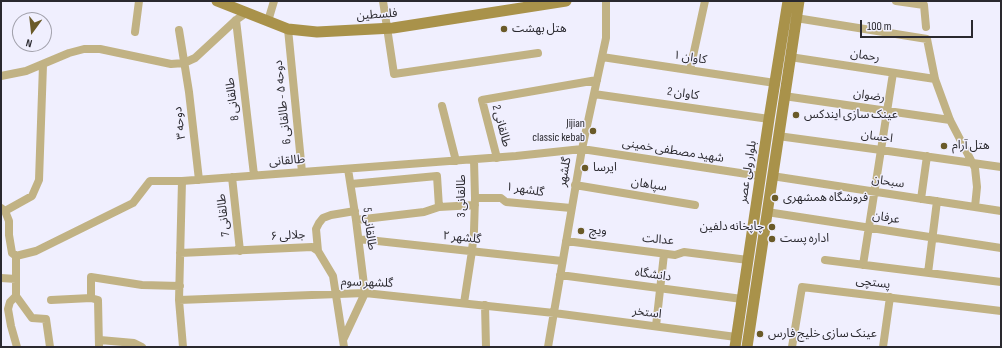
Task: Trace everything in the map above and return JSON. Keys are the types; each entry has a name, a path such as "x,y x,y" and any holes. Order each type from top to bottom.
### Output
{"main road":[{"name":"فلسطین","path":"217,1 288,29 317,32 386,28 521,4 566,1"},
{"name":"بلوار ولی عصر","path":"735,342 788,1"},
{"name":"بلوار ولی عصر","path":"747,347 799,1"}],"street":[{"path":"134,32 139,1"},
{"path":"268,21 274,1"},
{"path":"383,1 394,74 538,53"},
{"name":"گلشهر","path":"548,347 575,185 606,38 606,1"},
{"path":"690,70 705,1"},
{"path":"896,1 924,5 926,27"},
{"path":"1,76 26,71 69,53 84,49 100,49 171,64 184,63 195,58 236,20 246,13"},
{"path":"796,18 927,39 935,80 950,120 975,168 977,187 974,207"},
{"name":"طالقانی 8","path":"236,20 254,176"},
{"name":"دوحه ۵ - طالقانی 6","path":"288,29 302,172"},
{"name":"دوحه ۳","path":"179,30 199,180"},
{"name":"کاوان ۱","path":"602,57 775,83"},
{"name":"رحمان","path":"790,57 935,80"},
{"path":"43,65 39,180 32,196 3,210 10,221 9,236 12,253 16,256 16,296 32,318 46,319 50,347"},
{"path":"863,264 892,73"},
{"name":"طالقانی 2","path":"497,158 482,100 597,80"},
{"name":"کاوان 2","path":"594,94 769,119"},
{"name":"رضوان","path":"784,96 950,120"},
{"path":"442,106 456,161"},
{"name":"احسان","path":"778,136 1001,167"},
{"name":"طالقانی","path":"16,256 36,251 133,203 150,181 199,180 474,160 582,149"},
{"name":"شهید مصطفی خمینی","path":"582,149 760,176"},
{"path":"921,199 927,156"},
{"name":"طالقانی 3","path":"464,303 472,251 475,201 474,160"},
{"name":"طالقانی 5","path":"348,169 356,215 365,293"},
{"path":"351,184 437,176 439,207"},
{"name":"سبحان","path":"772,176 1001,211"},
{"name":"طالقانی 7","path":"232,177 240,251"},
{"path":"182,181 180,300 183,347"},
{"name":"سپاهان","path":"575,185 695,205"},
{"name":"گلشهر ۱","path":"318,251 316,229 323,218 331,216 424,212 439,207 501,198 506,202 571,208"},
{"path":"928,273 937,201"},
{"name":"عرفان","path":"767,212 1001,248"},
{"name":"گلشهر ۲","path":"358,239 562,261"},
{"name":"عدالت","path":"566,241 675,256 684,252 748,260"},
{"name":"جلالی ۶","path":"180,254 312,247 318,251 333,276 344,344"},
{"path":"656,326 664,254"},
{"path":"825,260 1001,282"},
{"name":"دانشگاه","path":"560,275 742,299"},
{"path":"91,298 91,277 142,285 180,286"},
{"path":"1,278 16,279"},
{"name":"پستچی","path":"792,347 802,287 1001,311"},
{"path":"344,344 365,293"},
{"name":"گلشهر سوم","path":"180,300 365,293 554,312"},
{"path":"16,296 5,310 17,347"},
{"path":"882,347 890,297"},
{"path":"51,300 91,298 98,300 100,343 134,343 142,347"},
{"path":"485,305 486,347"},
{"name":"استخر","path":"554,312 656,326 735,342"}],"place":[{"name":"هتل بهشت","path":"504,29"},
{"name":"عینک سازی ایندکس","path":"796,115"},
{"name":"Jijian classic kebab","path":"593,131"},
{"name":"هتل آرام","path":"944,146"},
{"name":"ایرسا","path":"585,168"},
{"name":"فروشگاه همشهری","path":"775,198"},
{"name":"چاپخانه دلفین","path":"772,227"},
{"name":"ویچ","path":"581,231"},
{"name":"اداره پست","path":"772,239"},
{"name":"عینک سازی خلیج فارس","path":"760,334"}]}
